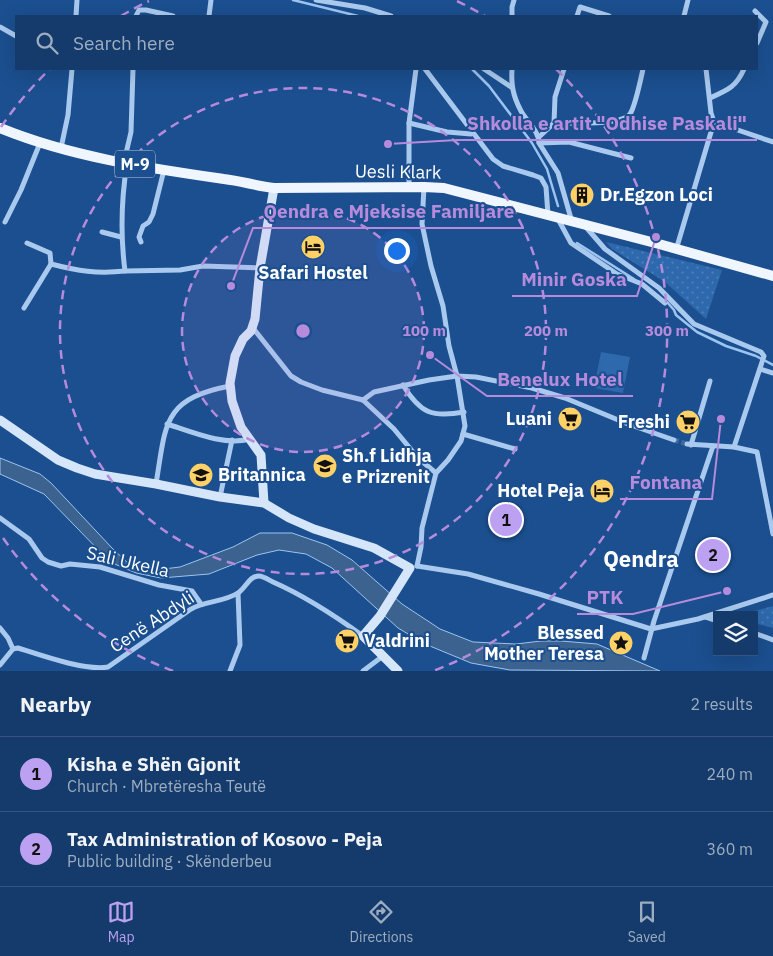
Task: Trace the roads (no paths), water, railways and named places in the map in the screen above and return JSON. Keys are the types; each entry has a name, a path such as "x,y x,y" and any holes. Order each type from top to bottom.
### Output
{"main road":[{"name":"M-9","path":"0,128 61,149 164,170 274,188"},
{"name":"Uesli Klark","path":"274,188 424,186 444,188 773,276"}],"street":[{"path":"76,15 77,0"},
{"path":"209,15 210,0"},
{"path":"316,0 365,8 388,15"},
{"path":"512,15 514,0"},
{"path":"684,15 688,0"},
{"path":"578,15 580,7 606,15"},
{"path":"136,15 139,10 167,15"},
{"path":"755,11 766,22 758,41"},
{"path":"0,27 15,35"},
{"path":"61,149 68,115 72,70"},
{"path":"125,271 121,237 122,193 125,162 131,132 134,70"},
{"path":"409,187 408,123 416,70"},
{"path":"426,70 493,159 503,166 541,178 546,187 553,217 571,244 617,274 642,284 665,303"},
{"path":"486,70 511,86"},
{"path":"512,70 511,86 522,111 558,173 572,222"},
{"path":"539,140 554,123 555,97 564,70"},
{"path":"554,123 624,119 630,113 643,70"},
{"path":"676,250 714,122 706,70"},
{"path":"710,98 726,91 738,82 744,70"},
{"path":"714,122 773,142"},
{"path":"408,123 447,132 471,134"},
{"path":"539,140 569,142 631,158"},
{"path":"5,222 21,190 40,143"},
{"path":"141,242 139,237 143,226 149,222 153,214 164,170"},
{"path":"363,636 380,616 413,567 421,548 422,528 436,473 448,460 463,434 465,426 464,412 449,346 443,306 431,266 422,224 424,186"},
{"path":"264,503 261,455 241,427 232,401 230,386 235,356 243,339 253,328 260,268 274,188"},
{"path":"585,226 605,249 659,288 694,324 761,352 764,356 734,447"},
{"path":"102,232 121,237"},
{"path":"24,308 51,264 50,253 27,242"},
{"path":"51,264 88,272 103,273 180,270 203,266 260,268"},
{"path":"253,328 291,376 322,390 364,400 394,429 418,458 436,473"},
{"path":"761,366 773,373"},
{"path":"364,400 374,392 403,385 457,376 476,377 546,392 580,403 628,424 674,440"},
{"path":"710,381 689,445 734,447 757,452 773,534"},
{"path":"403,385 412,399 425,411 445,416 464,412"},
{"path":"156,484 168,420 177,408 189,399 204,392 230,386"},
{"path":"0,420 58,460 95,474 220,497 264,503 289,518 314,529 374,548 413,567 468,574 651,629 698,619 773,595"},
{"path":"167,424 195,433 232,440 250,439"},
{"path":"463,434 515,449"},
{"path":"220,497 232,440"},
{"path":"644,658 651,629 712,446"},
{"name":"Sali Ukella","path":"0,518 29,539 42,558 48,562 61,566 70,564 100,567 159,585 186,590 192,592 201,604"},
{"path":"230,671 240,645 238,593 252,578 260,576 286,588 330,613 363,636 398,671"},
{"name":"Cenë Abdyli","path":"13,648 99,669 114,663 201,604 220,600 238,593"},
{"path":"704,617 713,620"},
{"path":"0,628 13,648 0,665"},
{"path":"758,634 773,640"},
{"path":"364,671 382,656"}],"waterway":[{"path":"293,0 354,15"},
{"path":"473,70 489,86 532,143 547,169 558,206"},
{"path":"577,243 634,279"},
{"path":"667,302 676,315 697,332 773,365"}],"tunnel":[{"path":"674,440 687,444"}],"place":[{"name":"Shkolla e artit \"Odhise Paskali\"","path":"388,144"},
{"name":"Dr.Egzon Loci","path":"582,195"},
{"name":"Minir Goska","path":"656,237"},
{"name":"Safari Hostel","path":"313,247"},
{"name":"Qendra e Mjeksise Familjare","path":"231,286"},
{"name":"Benelux Hotel","path":"430,355"},
{"name":"Luani","path":"570,419"},
{"name":"Fontana","path":"721,419"},
{"name":"Freshi","path":"688,422"},
{"name":"Sh.f Lidhja e Prizrenit","path":"325,466"},
{"name":"Britannica","path":"201,475"},
{"name":"Hotel Peja","path":"602,491"},
{"name":"Kisha e Shën Gjonit","path":"506,520"},
{"name":"Tax Administration of Kosovo - Peja","path":"713,555"},
{"name":"PTK","path":"727,591"},
{"name":"Valdrini","path":"347,641"},
{"name":"Blessed Mother Teresa","path":"621,643"}],"district":[{"name":"Qendra","path":"641,559"}]}
